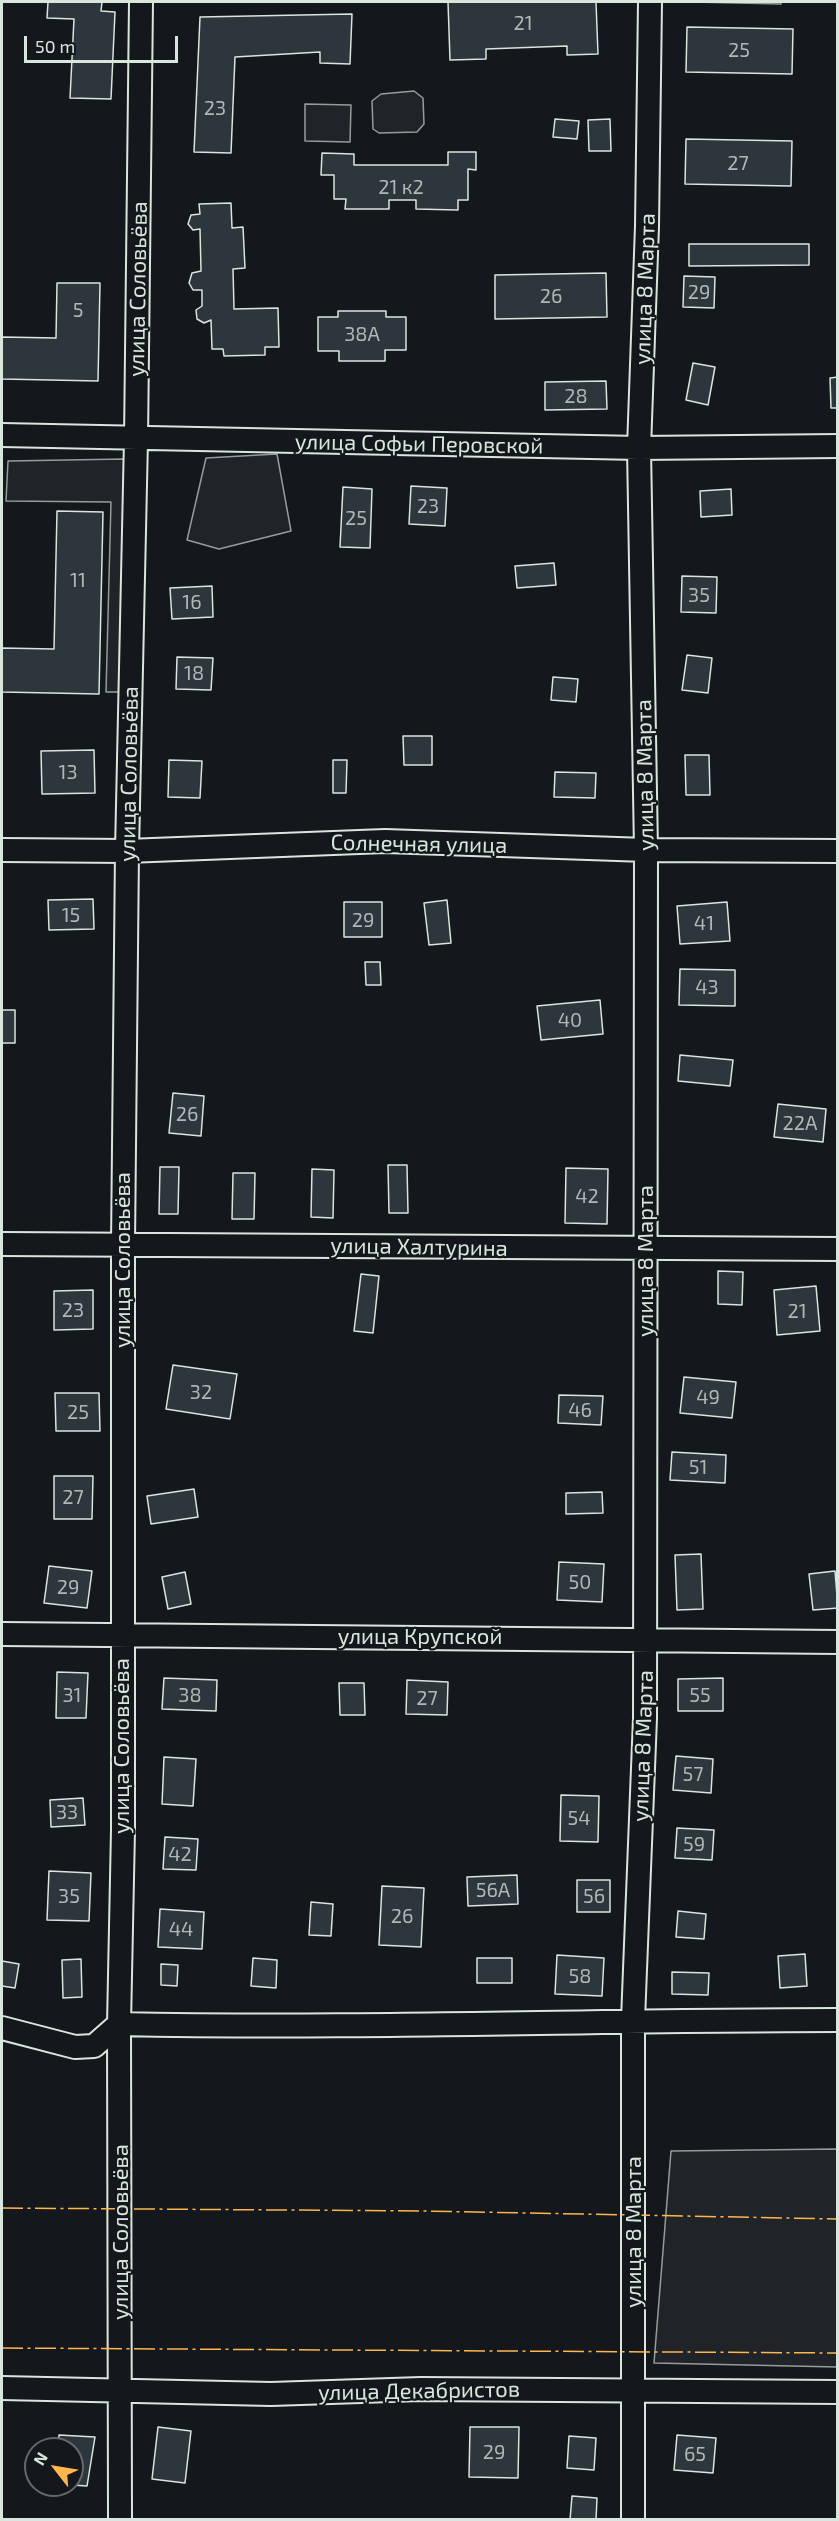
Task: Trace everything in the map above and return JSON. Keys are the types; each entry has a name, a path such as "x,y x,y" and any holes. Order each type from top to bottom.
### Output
{"street":[{"name":"улица Соловьёва","path":"120,2520 119,2024 123,1830 121,1635 123,1244 141,2"},
{"name":"улица 8 Марта","path":"633,2520 635,2390 633,2020 645,1718 646,850 639,448 647,214 650,2"},
{"name":"улица Софьи Перовской","path":"2,435 639,448 837,446"},
{"name":"Солнечная улица","path":"2,850 127,851 385,841 646,850 837,851"},
{"name":"улица Халтурина","path":"2,1244 837,1249"},
{"name":"улица Крупской","path":"2,1634 837,1642"},
{"path":"2,2028 75,2047 94,2046 119,2024 282,2027 633,2020 837,2020"},
{"name":"улица Декабристов","path":"2,2388 271,2394 420,2389 837,2392"}],"shaded area":[{"path":"692,2 781,2 781,4"},
{"path":"414,91 423,98 424,124 417,132 379,133 373,129 372,101 381,94"},
{"path":"305,104 351,105 350,142 305,141"},
{"path":"277,454 291,531 219,549 187,540 206,458"},
{"path":"124,459 122,692 106,692 111,502 6,501 8,461"},
{"path":"837,2149 837,2367 654,2363 671,2151"}],"building":[{"path":"48,2 102,2 101,11 115,12 111,99 70,98 74,19 47,18"},
{"path":"448,2 596,2 598,54 567,55 567,46 486,49 486,59 450,60"},
{"path":"352,14 350,64 320,63 320,52 235,57 231,153 194,152 200,17"},
{"path":"687,27 793,29 792,74 686,72"},
{"path":"555,119 579,121 577,139 553,137"},
{"path":"610,119 611,151 589,151 588,120"},
{"path":"686,139 792,141 791,186 685,184"},
{"path":"448,152 476,152 476,170 468,169 468,200 458,200 458,210 416,209 416,200 389,200 389,209 345,209 346,199 334,199 334,175 321,175 322,153 354,154 354,165 448,165"},
{"path":"231,203 232,228 243,227 245,268 233,269 234,309 278,308 279,347 265,347 265,355 224,356 223,349 212,349 211,320 204,323 197,319 196,310 202,306 202,290 193,290 189,283 192,273 201,271 200,229 193,230 188,224 191,215 200,214 199,204"},
{"path":"689,244 809,244 809,265 689,266"},
{"path":"606,273 607,317 495,319 495,275"},
{"path":"684,276 715,277 714,308 683,307"},
{"path":"57,283 100,283 98,381 2,379 2,337 56,338"},
{"path":"338,311 386,311 386,317 406,317 406,350 385,350 385,361 339,361 339,351 318,351 318,317 338,317"},
{"path":"693,363 715,367 708,405 686,400"},
{"path":"838,377 838,408 831,408 830,378"},
{"path":"606,381 607,409 545,410 545,382"},
{"path":"411,486 447,488 445,526 409,524"},
{"path":"343,487 372,489 370,548 340,547"},
{"path":"731,489 732,515 701,517 700,491"},
{"path":"57,511 103,512 99,694 2,692 2,648 54,649"},
{"path":"554,563 556,585 517,588 515,566"},
{"path":"682,576 717,577 716,613 681,612"},
{"path":"212,586 213,617 172,619 170,588"},
{"path":"687,655 712,658 708,693 682,690"},
{"path":"177,657 213,658 211,690 176,689"},
{"path":"553,677 578,679 576,702 551,700"},
{"path":"403,736 432,736 432,765 404,765"},
{"path":"94,750 95,793 42,794 41,751"},
{"path":"685,755 709,755 710,795 686,795"},
{"path":"169,760 202,761 200,798 168,797"},
{"path":"333,760 347,760 346,793 333,793"},
{"path":"555,772 596,773 595,798 554,797"},
{"path":"93,899 94,929 49,930 48,900"},
{"path":"447,900 451,943 429,945 424,903"},
{"path":"344,902 382,902 382,937 344,937"},
{"path":"727,902 730,941 680,944 677,906"},
{"path":"365,962 380,962 381,985 366,985"},
{"path":"680,969 735,970 735,1006 679,1005"},
{"path":"600,1000 603,1034 541,1040 537,1006"},
{"path":"2,1010 15,1010 15,1043 2,1043"},
{"path":"680,1055 733,1060 730,1086 678,1081"},
{"path":"173,1093 204,1096 201,1136 169,1133"},
{"path":"778,1104 826,1109 823,1142 774,1137"},
{"path":"388,1165 407,1165 408,1213 389,1213"},
{"path":"160,1167 179,1167 178,1214 159,1214"},
{"path":"566,1168 608,1169 607,1224 565,1223"},
{"path":"312,1169 334,1170 333,1218 311,1217"},
{"path":"233,1173 255,1173 254,1219 232,1219"},
{"path":"718,1271 743,1272 742,1305 718,1304"},
{"path":"361,1274 379,1276 373,1333 354,1331"},
{"path":"816,1286 820,1331 777,1335 774,1290"},
{"path":"93,1290 93,1329 54,1330 54,1291"},
{"path":"173,1365 237,1374 230,1419 166,1409"},
{"path":"684,1377 736,1382 732,1418 680,1413"},
{"path":"55,1393 99,1393 100,1431 56,1431"},
{"path":"559,1395 603,1396 601,1425 558,1423"},
{"path":"672,1452 726,1455 725,1483 670,1480"},
{"path":"54,1476 93,1476 92,1519 54,1519"},
{"path":"194,1489 198,1517 151,1524 147,1496"},
{"path":"602,1492 603,1513 566,1514 566,1493"},
{"path":"701,1554 703,1609 677,1610 675,1555"},
{"path":"559,1562 604,1564 602,1602 557,1600"},
{"path":"49,1566 92,1571 87,1608 44,1603"},
{"path":"835,1571 838,1608 813,1610 809,1574"},
{"path":"185,1572 191,1604 168,1609 162,1577"},
{"path":"57,1672 88,1673 86,1718 56,1718"},
{"path":"164,1678 217,1680 216,1711 162,1709"},
{"path":"723,1678 723,1711 678,1711 678,1679"},
{"path":"407,1680 448,1682 447,1715 406,1714"},
{"path":"339,1683 364,1683 365,1715 340,1715"},
{"path":"676,1756 713,1759 711,1793 673,1790"},
{"path":"164,1757 196,1759 193,1806 162,1804"},
{"path":"561,1795 599,1796 598,1842 560,1841"},
{"path":"83,1798 85,1825 51,1827 50,1800"},
{"path":"677,1828 714,1830 712,1860 675,1858"},
{"path":"165,1837 198,1839 196,1870 163,1869"},
{"path":"49,1871 91,1873 89,1921 47,1920"},
{"path":"517,1875 518,1904 468,1906 467,1877"},
{"path":"577,1880 610,1880 610,1912 577,1912"},
{"path":"382,1886 424,1888 421,1947 379,1945"},
{"path":"311,1902 333,1904 331,1936 309,1935"},
{"path":"160,1909 204,1912 202,1949 158,1947"},
{"path":"678,1911 706,1914 704,1939 676,1937"},
{"path":"805,1954 807,1986 780,1988 778,1956"},
{"path":"557,1955 604,1958 602,1996 555,1994"},
{"path":"253,1958 277,1960 276,1988 251,1986"},
{"path":"477,1958 512,1958 512,1983 477,1983"},
{"path":"81,1959 82,1997 63,1998 62,1960"},
{"path":"2,1961 19,1964 15,1988 2,1986"},
{"path":"161,1964 178,1965 177,1986 161,1985"},
{"path":"672,1972 709,1973 708,1995 672,1994"},
{"path":"158,2427 191,2431 185,2483 152,2479"},
{"path":"470,2427 519,2427 518,2478 469,2477"},
{"path":"59,2435 95,2437 87,2486 84,2486 84,2437 59,2437"},
{"path":"677,2435 716,2438 713,2473 674,2470"},
{"path":"569,2436 596,2438 594,2470 567,2468"},
{"path":"572,2496 597,2498 596,2520 570,2520"}],"power":[{"path":"2,2208 424,2211 838,2219"},
{"path":"2,2348 838,2353"}]}
